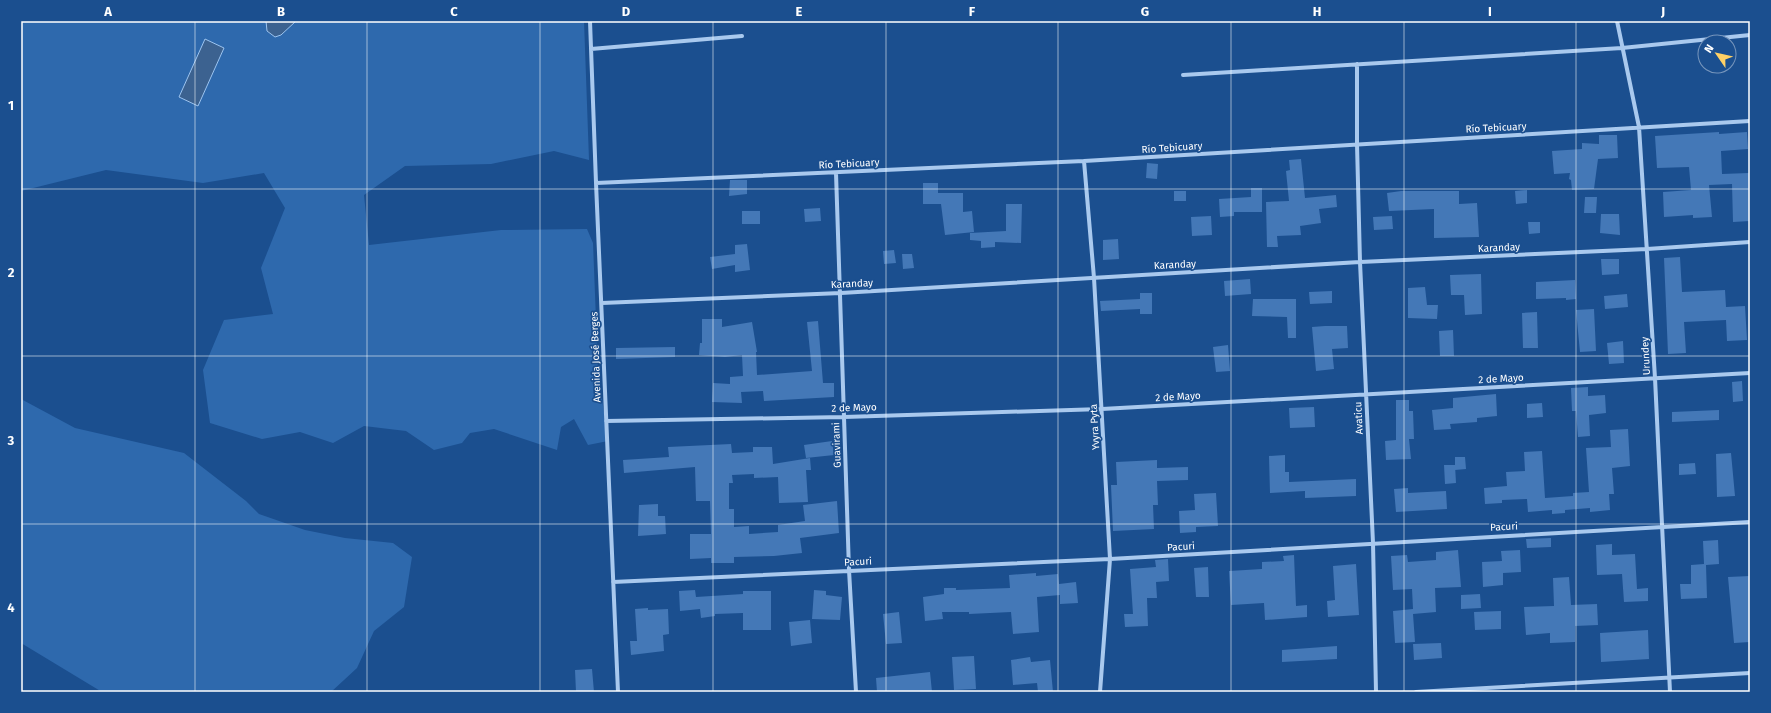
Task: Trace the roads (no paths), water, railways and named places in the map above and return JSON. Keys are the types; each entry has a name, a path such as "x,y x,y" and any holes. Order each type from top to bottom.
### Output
{"street":[{"name":"Avenida José Berges","path":"590,21 618,692"},
{"name":"Urundey","path":"1617,21 1640,127 1655,378 1670,692"},
{"path":"1183,75 1622,48 1750,35"},
{"path":"591,49 742,36"},
{"name":"Avaticu","path":"1357,64 1357,144 1360,262 1373,543 1376,692"},
{"name":"Río Tebicuary","path":"596,183 1084,161 1750,121"},
{"name":"Yvyra Pyta","path":"1084,161 1094,278 1110,559 1100,692"},
{"name":"Guavirami","path":"836,173 849,570 856,692"},
{"name":"Karanday","path":"602,302 841,293 1360,262 1648,249 1750,242"},
{"name":"2 de Mayo","path":"606,421 844,417 1102,409 1750,374"},
{"name":"Pacuri","path":"613,582 1110,559 1750,522"},
{"path":"1416,692 1750,673"}]}
